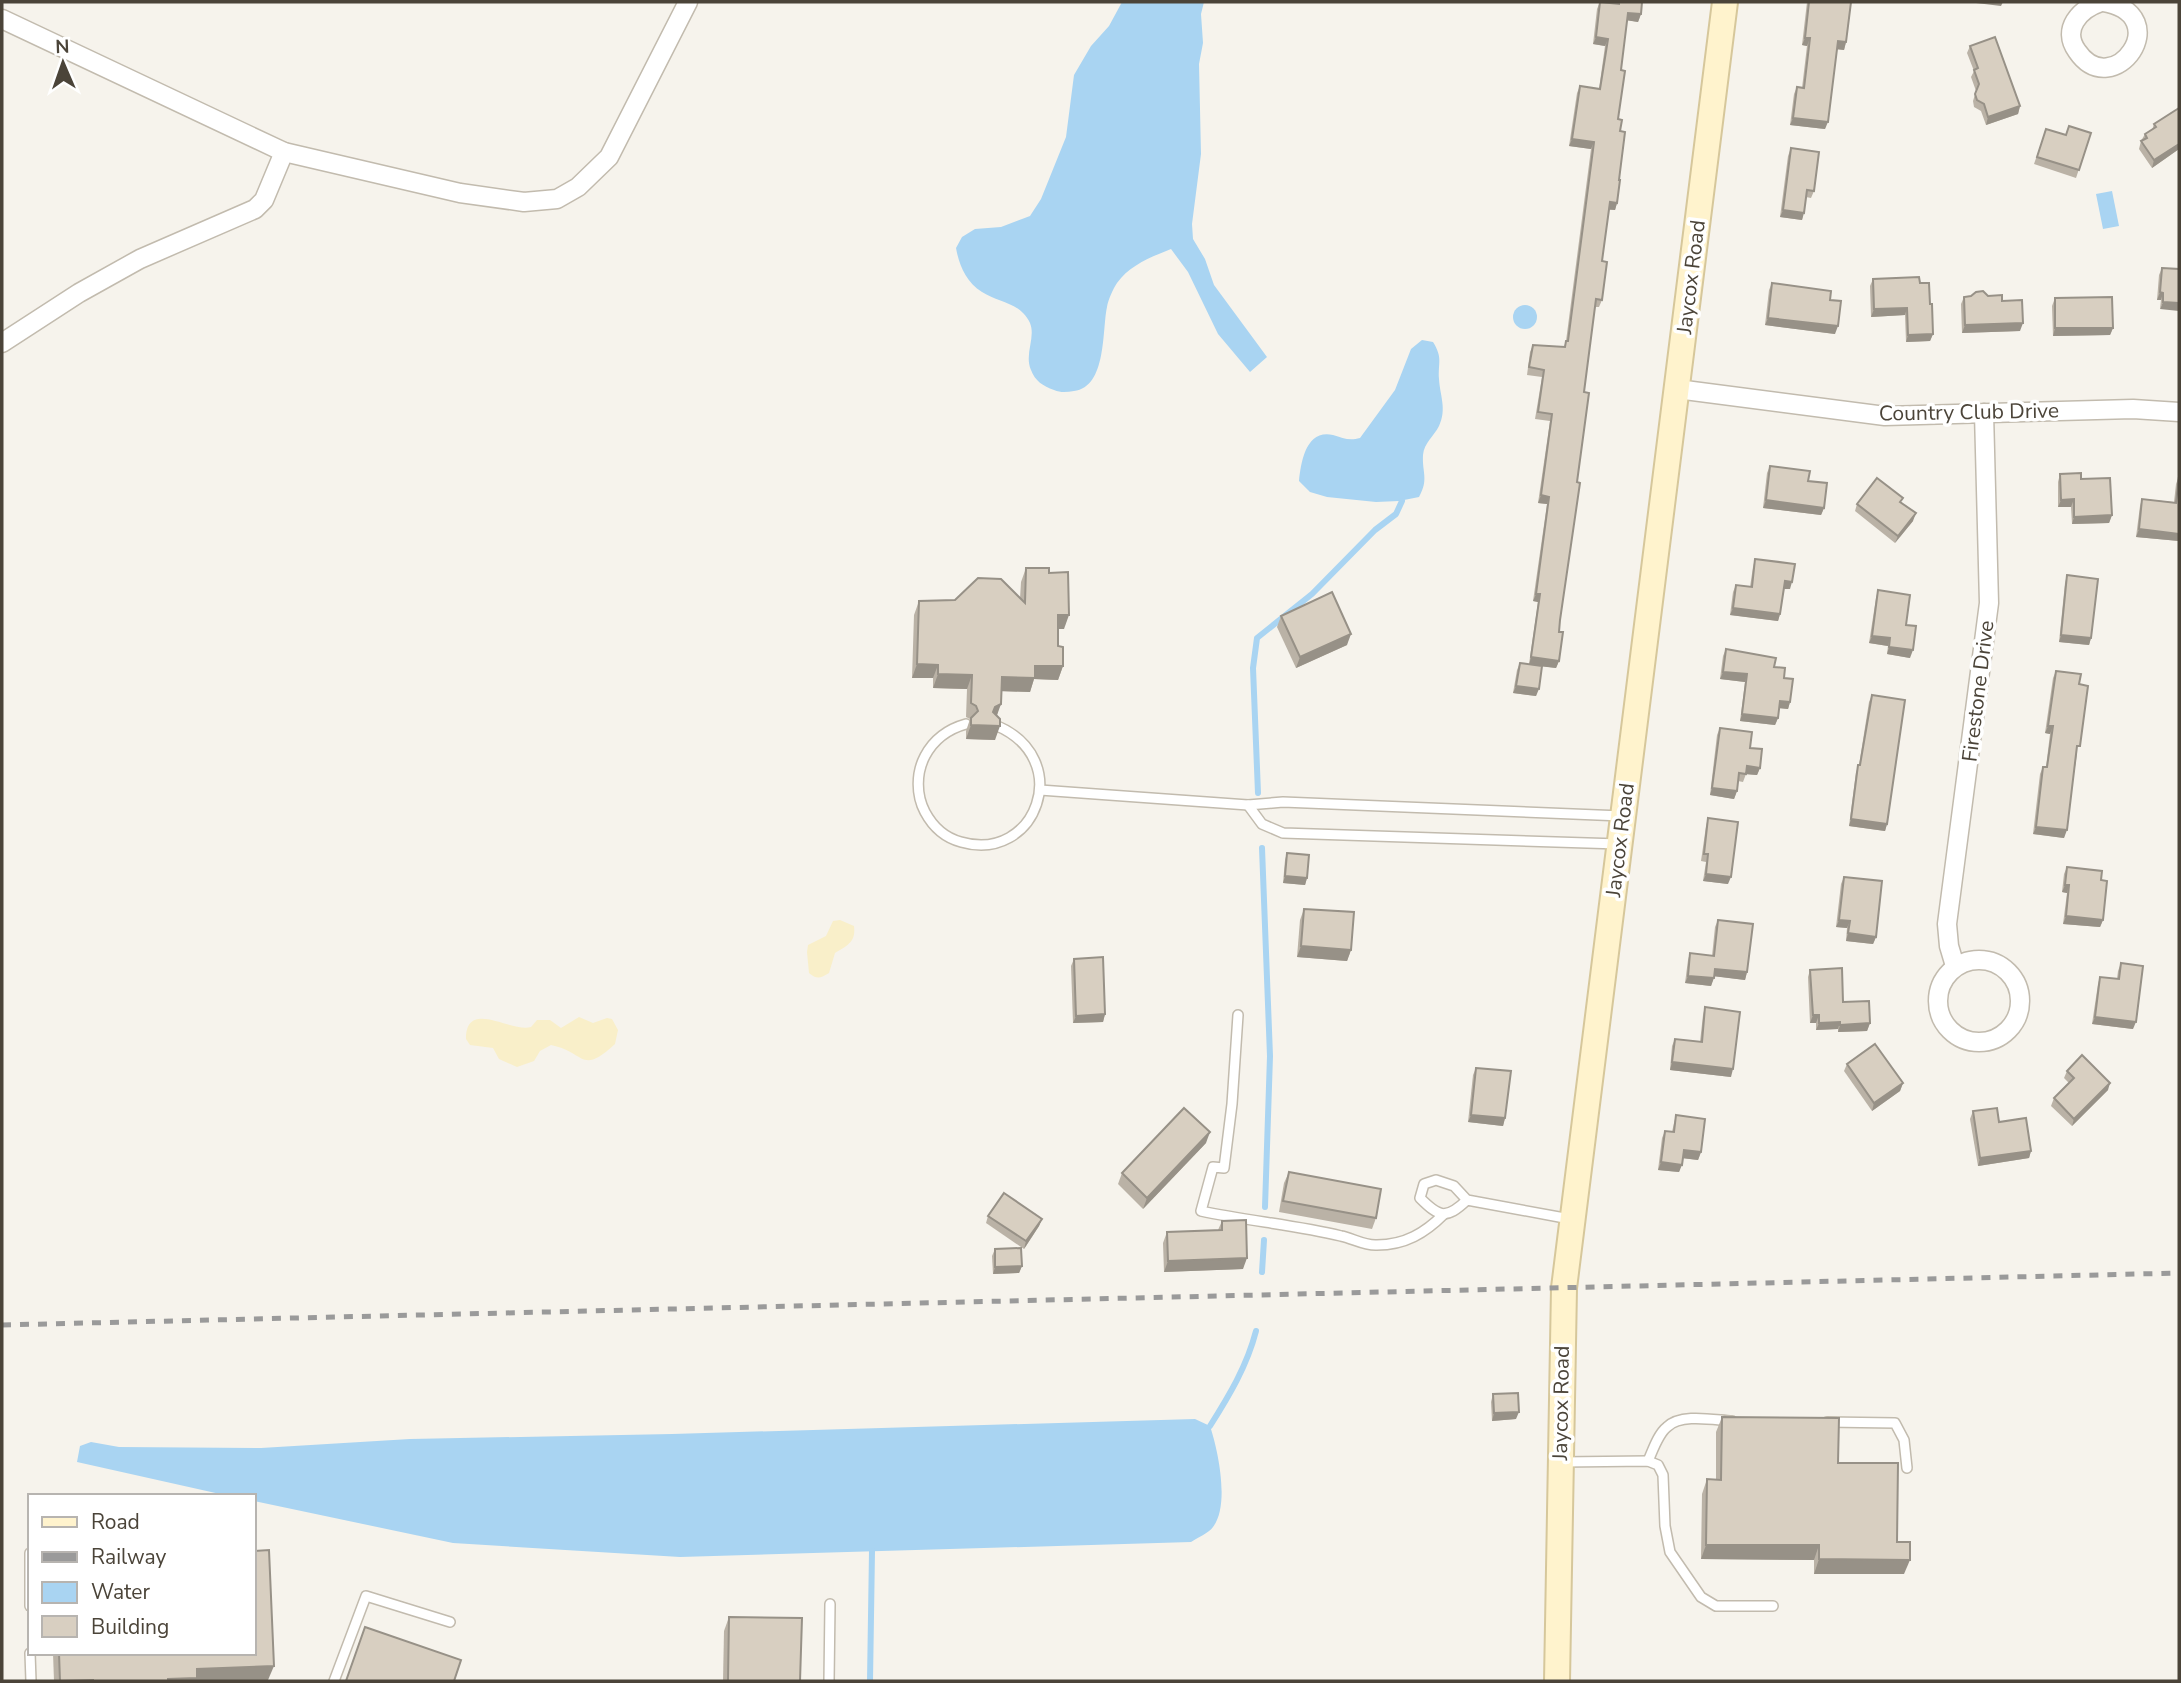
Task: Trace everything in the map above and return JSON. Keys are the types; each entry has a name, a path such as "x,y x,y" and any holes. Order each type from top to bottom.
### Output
{"street":[{"path":"2,19 284,152 460,192 524,202 557,199 578,187 608,157 688,2"},
{"name":"Jaycox Road","path":"1557,1681 1564,1287 1725,2"},
{"path":"2,343 79,293 140,259 255,209 264,200 284,152"},
{"name":"Country Club Drive","path":"1676,389 1885,416 2133,409 2179,412"},
{"name":"Firestone Drive","path":"1955,966 1949,946 1947,924 1989,603 1984,413"},
{"path":"1971,960 1989,960 2004,967 2016,981 2021,997 2019,1014 2009,1029 1995,1039 1978,1042 1961,1038 1947,1028 1938,1007 1939,996 1941,984 1955,966 1971,960"}],"lane":[{"path":"966,724 949,731 925,754 919,769 918,788 927,816 939,830 954,840 984,845 1002,840 1026,823 1040,790 1038,768 1028,748 1017,736 995,725"},
{"path":"1040,790 1248,805 1283,802 1623,817"},
{"path":"1248,805 1262,824 1283,833 1620,844"},
{"path":"1238,1015 1232,1104 1224,1168 1213,1167 1202,1211 1340,1236 1375,1246 1403,1242 1427,1231 1444,1214"},
{"path":"1467,1200 1454,1212 1444,1214 1434,1212 1420,1198 1424,1184 1436,1180 1454,1186 1467,1200 1571,1219"},
{"path":"1648,1461 1665,1428 1673,1422 1741,1421"},
{"path":"1811,1422 1895,1423 1904,1440 1907,1468"},
{"path":"1560,1462 1648,1461 1658,1465 1663,1475 1665,1526 1670,1552 1701,1597 1716,1606 1773,1606"},
{"path":"334,1681 366,1596 450,1622"},
{"path":"829,1681 830,1605"},
{"path":"30,1655 31,1681"}],"sand":[{"path":"840,920 854,926 852,939 835,953 829,973 814,977 809,973 808,945 826,936 833,921"},
{"path":"579,1017 593,1023 612,1019 618,1030 615,1044 604,1054 589,1060 551,1045 540,1051 534,1061 517,1067 499,1059 493,1048 470,1045 466,1039 468,1027 473,1021 481,1019 522,1028 531,1027 537,1020 550,1020 561,1028"}],"water":[{"path":"1122,2 1204,2 1201,14 1203,43 1199,64 1201,154 1192,224 1193,239 1205,259 1214,285 1267,357 1250,372 1218,334 1188,272 1171,249 1135,266 1117,283 1108,304 1098,369 1085,387 1059,392 1043,385 1033,374 1029,364 1032,334 1026,316 1015,307 976,288 961,267 956,248 962,237 975,229 1001,227 1030,216 1041,199 1066,137 1074,75 1091,46 1109,26"},
{"path":"2112,191 2119,226 2103,229 2096,194"},
{"path":"1520,305 1530,305 1537,312 1537,322 1530,329 1520,329 1513,322 1513,312"},
{"path":"1422,340 1433,342 1438,352 1443,408 1439,426 1424,451 1424,481 1419,497 1376,502 1327,497 1310,492 1299,481 1301,465 1311,442 1324,434 1349,439 1360,438 1395,390 1411,349"},
{"path":"1195,1419 1210,1426 1221,1477 1221,1505 1213,1527 1191,1542 680,1557 453,1543 256,1501 256,1494 220,1494 77,1462 80,1446 91,1442 119,1447 261,1448 410,1439"}],"building":[{"path":"1600,2 1642,2 1641,14 1628,13 1621,70 1625,71 1618,119 1622,120 1620,131 1625,132 1620,180 1617,203 1610,202 1602,261 1607,262 1602,300 1596,299 1584,392 1589,393 1577,482 1580,483 1560,620 1559,632 1563,632 1559,661 1531,657 1549,497 1541,495 1552,414 1538,412 1544,370 1529,367 1533,345 1565,347 1568,341 1594,142 1572,139 1580,86 1600,89 1608,39 1596,37"},
{"path":"1809,2 1851,2 1846,42 1838,41 1828,122 1793,118 1797,87 1804,88 1810,38 1805,38"},
{"path":"1995,37 2020,106 1988,117 1984,104 1977,100 1975,94 1979,84 1974,70 1978,68 1970,46"},
{"path":"2179,108 2179,144 2154,160 2141,141 2147,138 2145,134 2156,127 2154,124"},
{"path":"2069,126 2091,133 2079,170 2037,157 2046,129 2066,135"},
{"path":"1791,148 1819,152 1814,191 1807,190 1804,213 1783,210"},
{"path":"2162,268 2179,269 2179,303 2163,302 2163,293 2160,292"},
{"path":"1919,277 1920,283 1929,283 1933,334 1908,335 1907,308 1874,309 1873,279"},
{"path":"1772,283 1831,291 1830,300 1841,301 1838,326 1768,318"},
{"path":"1983,291 1988,296 2002,295 2002,301 2022,300 2023,323 1965,325 1964,297"},
{"path":"2112,297 2113,328 2055,328 2055,298"},
{"path":"1770,466 1810,471 1808,481 1827,483 1824,508 1766,500"},
{"path":"2081,473 2081,479 2110,478 2112,515 2074,517 2074,499 2061,500 2060,474"},
{"path":"2179,476 2179,534 2139,529 2142,499 2176,503"},
{"path":"1877,478 1903,498 1900,502 1916,513 1898,536 1857,504"},
{"path":"1755,559 1795,564 1792,582 1785,581 1780,614 1733,608 1736,585 1752,587"},
{"path":"1026,568 1049,568 1049,573 1068,572 1069,615 1058,615 1058,646 1063,647 1063,666 1035,666 1035,678 1002,677 1001,704 995,707 993,712 1000,719 1000,726 971,725 971,718 978,711 971,703 972,675 938,674 938,665 917,664 919,601 955,600 978,578 1001,579 1025,603"},
{"path":"2067,575 2098,579 2091,638 2061,635"},
{"path":"1878,590 1910,595 1906,625 1916,626 1913,650 1889,647 1890,638 1872,636"},
{"path":"1332,592 1351,634 1300,657 1281,616"},
{"path":"1726,649 1776,658 1774,667 1785,668 1784,678 1793,679 1790,702 1780,701 1778,718 1742,714 1747,674 1723,672"},
{"path":"1520,663 1542,666 1539,689 1516,686"},
{"path":"2056,671 2081,674 2079,684 2088,686 2080,746 2077,746 2067,830 2036,827 2043,767 2047,767 2053,726 2048,726"},
{"path":"1872,695 1905,700 1887,824 1851,819 1858,765"},
{"path":"1720,728 1752,732 1750,748 1762,749 1760,768 1747,766 1746,774 1739,773 1737,791 1712,788"},
{"path":"1708,818 1738,822 1731,877 1706,874 1708,854 1704,854"},
{"path":"1287,853 1309,855 1307,878 1285,876"},
{"path":"2067,867 2102,871 2101,880 2107,881 2103,920 2066,916 2069,885 2065,885"},
{"path":"1844,877 1882,881 1876,937 1848,933 1850,921 1839,920"},
{"path":"1304,909 1354,912 1351,950 1301,946"},
{"path":"1718,920 1753,924 1747,972 1715,969 1714,978 1688,976 1690,953 1714,956"},
{"path":"1103,957 1105,1014 1076,1016 1074,959"},
{"path":"2121,963 2143,966 2136,1022 2095,1017 2100,977 2119,979"},
{"path":"1842,968 1843,1002 1869,1001 1870,1023 1819,1023 1819,1015 1813,1015 1810,970"},
{"path":"1705,1007 1740,1012 1733,1069 1672,1062 1675,1039 1702,1042"},
{"path":"1875,1044 1903,1083 1874,1103 1847,1064"},
{"path":"2082,1055 2110,1083 2074,1119 2054,1098 2074,1078 2067,1071"},
{"path":"1476,1068 1511,1071 1505,1118 1471,1115"},
{"path":"1184,1108 1210,1132 1147,1198 1122,1173"},
{"path":"1997,1108 1999,1122 2026,1118 2031,1151 1980,1158 1973,1111"},
{"path":"1676,1115 1705,1119 1701,1152 1684,1150 1682,1165 1661,1162 1665,1131 1674,1132"},
{"path":"1289,1172 1381,1189 1376,1218 1283,1201"},
{"path":"1004,1193 1042,1219 1026,1241 988,1216"},
{"path":"1246,1220 1247,1258 1168,1261 1167,1232 1222,1230 1222,1221"},
{"path":"1021,1248 1022,1266 995,1267 995,1249"},
{"path":"1518,1393 1519,1412 1494,1413 1493,1394"},
{"path":"1722,1417 1839,1418 1838,1463 1898,1463 1897,1542 1910,1542 1910,1560 1819,1559 1819,1545 1706,1545 1707,1479 1721,1480"},
{"path":"269,1550 274,1666 197,1669 197,1678 168,1681 60,1681 59,1655 256,1655 256,1551"},
{"path":"729,1617 802,1618 800,1681 728,1681"},
{"path":"365,1627 461,1660 454,1681 346,1681"}],"waterway":[{"path":"1258,793 1253,668 1257,638 1312,594 1375,530 1396,514 1402,501"},
{"path":"1262,848 1270,1056 1265,1207"},
{"path":"1262,1272 1264,1240"},
{"path":"1210,1426 1231,1392 1256,1331"},
{"path":"870,1681 872,1551"}],"railway":[{"path":"2,1325 2179,1273"}]}
